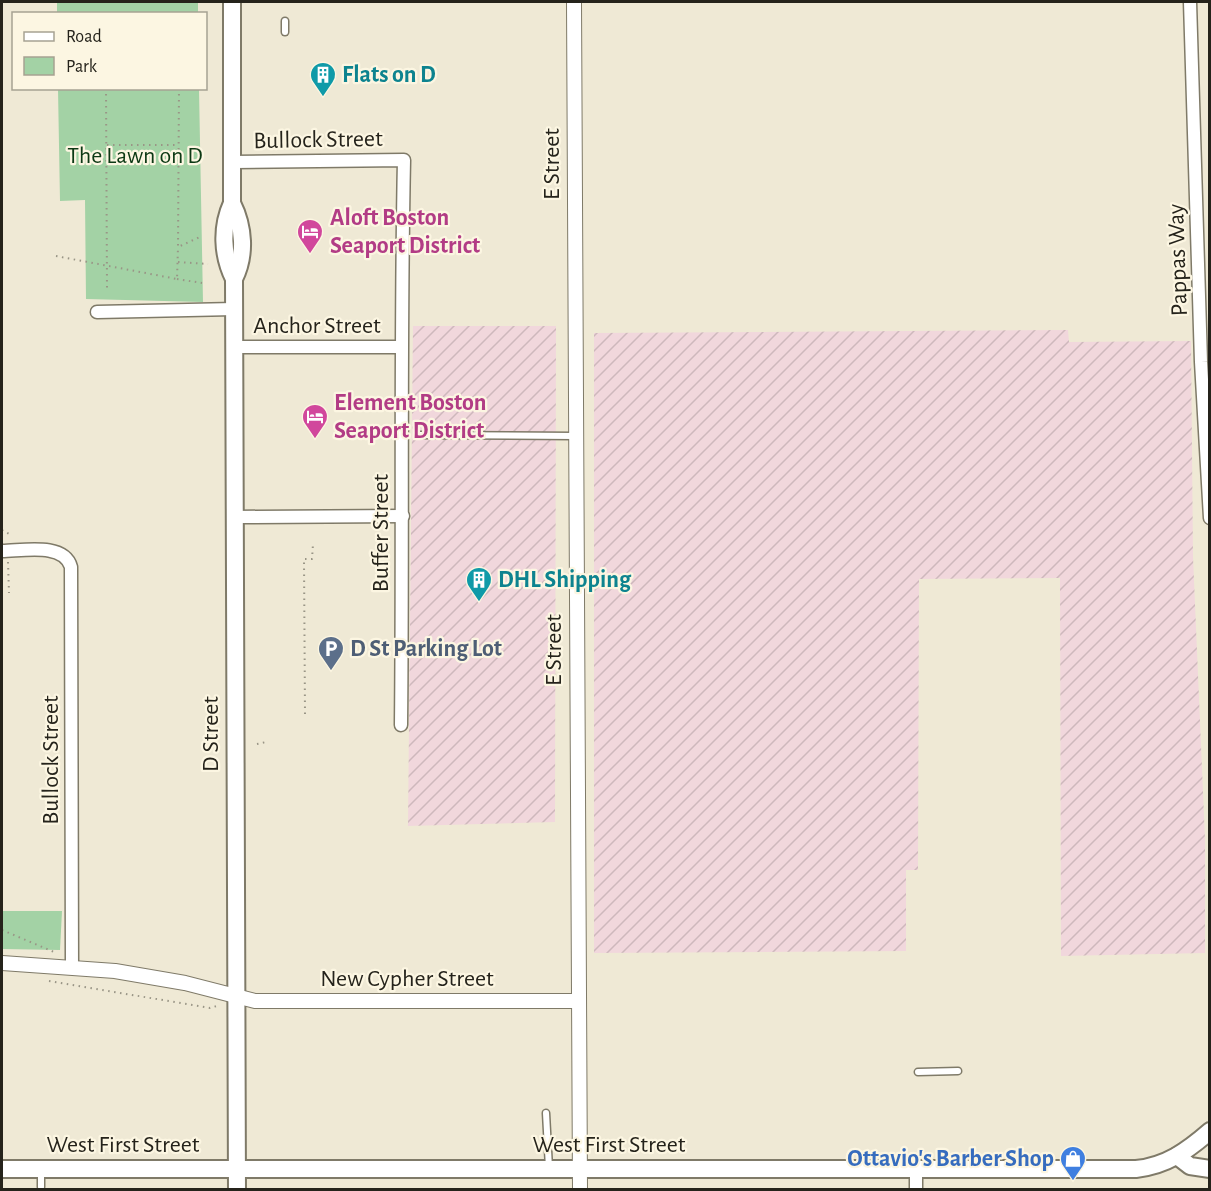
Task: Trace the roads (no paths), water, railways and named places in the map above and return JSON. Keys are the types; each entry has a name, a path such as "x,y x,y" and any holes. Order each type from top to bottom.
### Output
{"main road":[{"name":"D Street","path":"232,2 234,162 232,203 240,219 243,256 234,279 237,1190"},
{"name":"West First Street","path":"2,1169 1136,1169 1154,1167 1178,1156 1209,1131"},
{"path":"1178,1156 1190,1166 1209,1169"}],"street":[{"name":"E Street","path":"574,2 580,1190"},
{"name":"Pappas Way","path":"1190,2 1209,518"},
{"name":"Bullock Street","path":"234,162 404,160"},
{"name":"Buffer Street","path":"401,725 403,516 400,347 404,160"},
{"path":"97,312 234,309"},
{"name":"Anchor Street","path":"234,347 400,347"},
{"path":"235,517 403,516"},
{"name":"Bullock Street","path":"5,546 54,551 64,555 72,571 72,967"},
{"name":"New Cypher Street","path":"2,963 72,967 164,979 263,1001 579,1001"},
{"path":"915,1169 916,1190"}],"lane":[{"path":"285,21 285,32"},
{"path":"420,435 576,436"},
{"path":"918,1072 958,1071"},
{"path":"546,1113 549,1169"},
{"path":"41,1169 41,1187"}],"place":[{"name":"Flats on D","path":"323,98"},
{"name":"Aloft Boston Seaport District","path":"310,255"},
{"name":"Element Boston Seaport District","path":"315,440"},
{"name":"DHL Shipping","path":"479,603"},
{"name":"D St Parking Lot","path":"331,672"},
{"name":"Ottavio's Barber Shop","path":"1073,1182"}],"park label":[{"name":"The Lawn on D","path":"135,156"}]}
